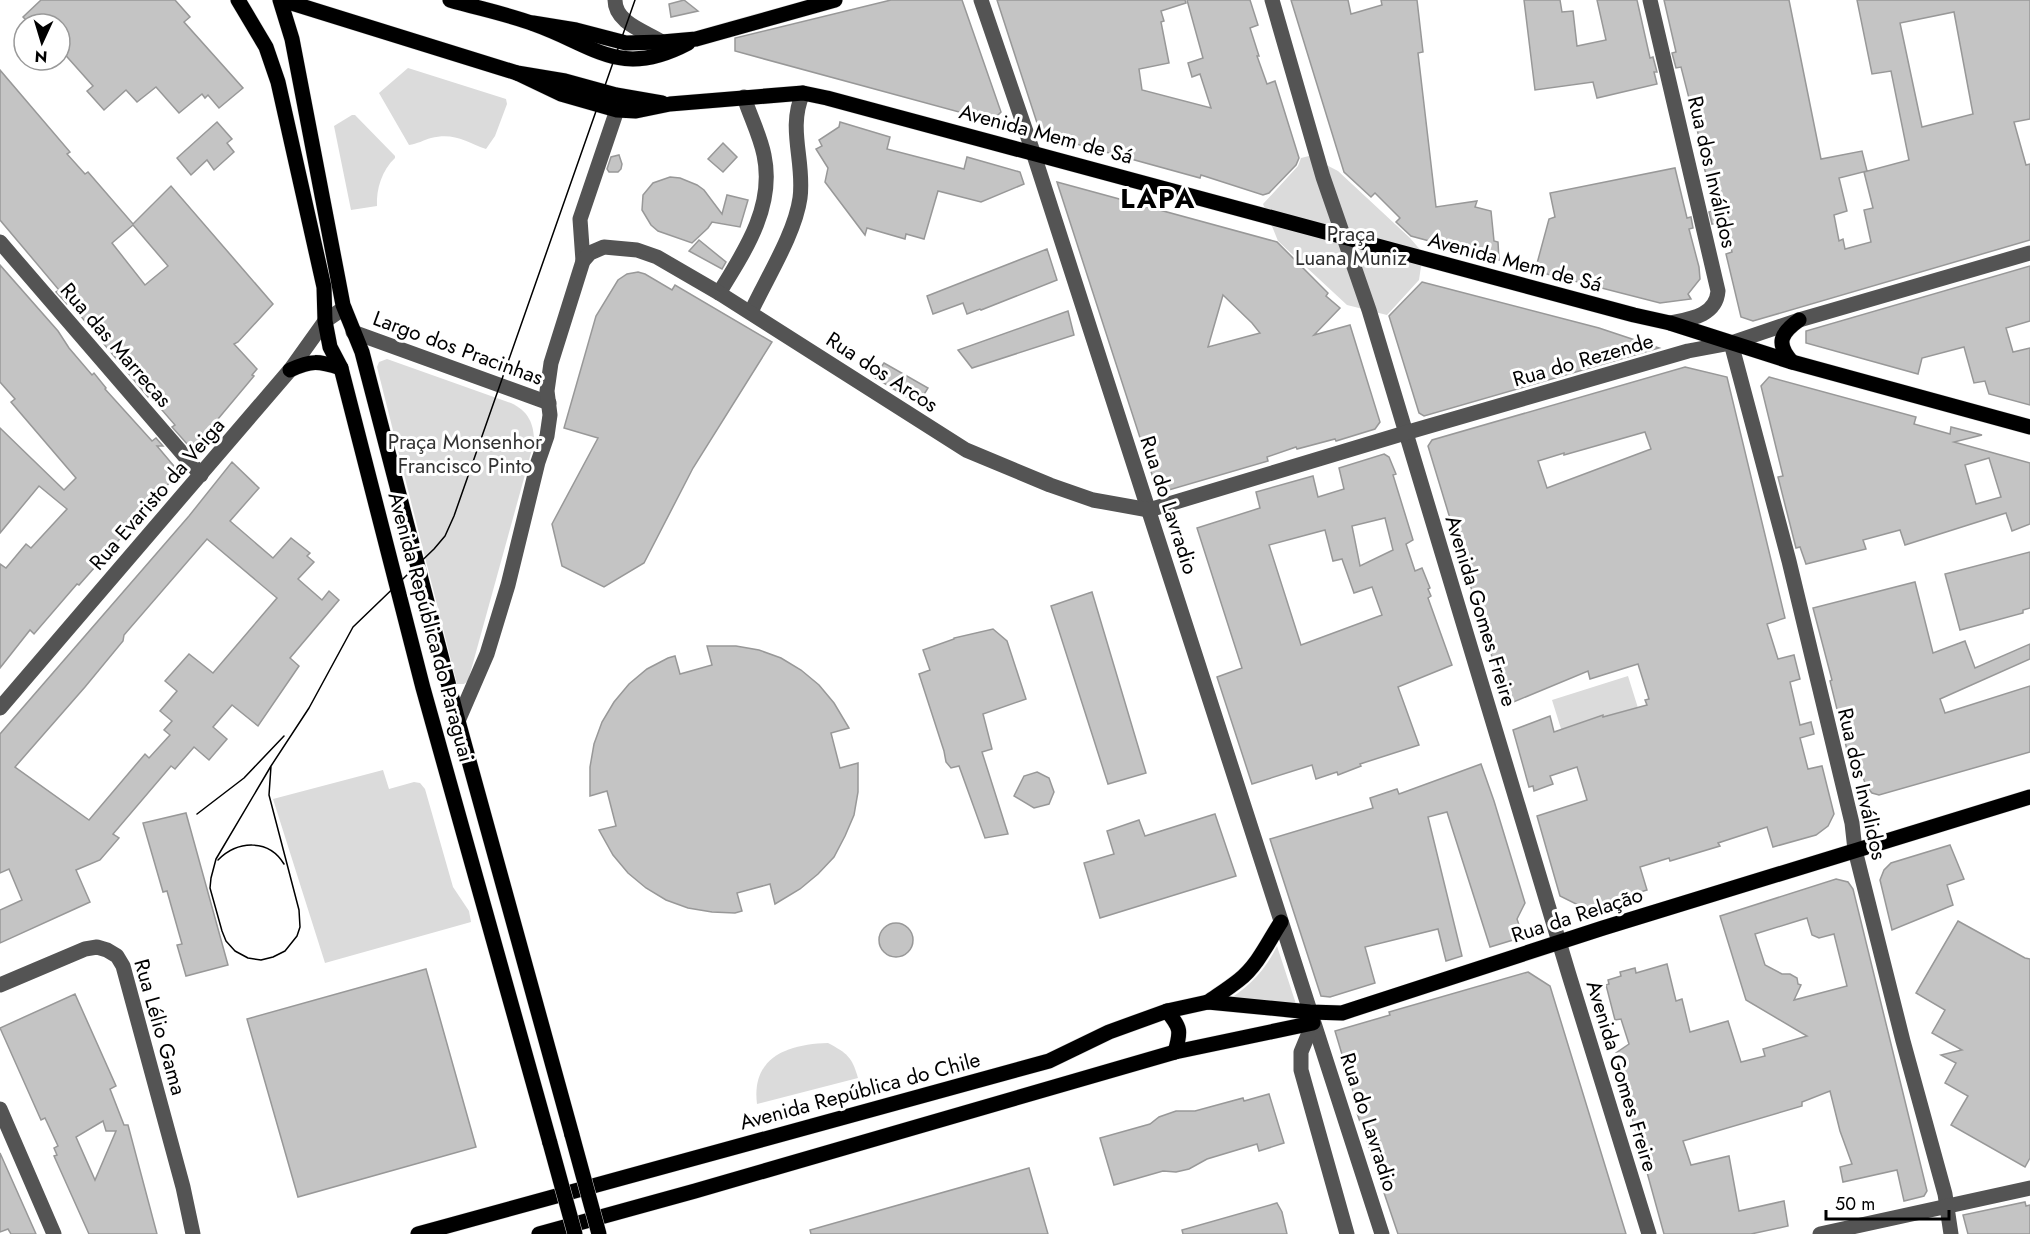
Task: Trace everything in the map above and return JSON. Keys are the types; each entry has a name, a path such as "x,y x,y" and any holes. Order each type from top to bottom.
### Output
{"main road":[{"name":"Avenida República do Paraguai","path":"238,0 266,47 278,82 324,286 325,321 330,347 341,368 423,688 574,1234"},
{"name":"Avenida República do Paraguai","path":"281,0 292,39 343,307 362,352 458,722 599,1234"},
{"name":"Avenida Mem de Sá","path":"281,0 517,73 561,94 616,110 636,111 670,104 803,93 1033,152 1670,323 1792,362 2030,427"},
{"path":"450,0 533,23 576,30 626,43 665,47 836,0"},
{"name":"Avenida Mem de Sá","path":"517,73 556,79 616,95 670,104"},
{"path":"324,286 343,307"},
{"path":"1792,362 1783,349 1782,337 1785,330 1799,320"},
{"path":"290,370 308,362 319,361 341,368"},
{"name":"Rua da Relação","path":"1312,1018 1354,1010 1559,943 2030,797"},
{"path":"1208,1002 1239,980 1250,969 1281,922"},
{"name":"Avenida República do Chile","path":"418,1234 1049,1061 1109,1032 1167,1011 1208,1002 1312,1018"},
{"path":"1167,1011 1179,1027 1180,1034 1174,1052"},
{"path":"539,1234 1174,1052 1312,1018"}],"street":[{"path":"615,0 616,10 621,16 665,47"},
{"name":"Rua do Lavradio","path":"981,0 1033,152 1382,1234"},
{"name":"Avenida Gomes Freire","path":"1272,0 1323,177 1369,310 1649,1234"},
{"name":"Rua dos Inválidos","path":"1650,0 1718,291 1715,304 1707,312 1691,319 1670,323"},
{"path":"750,312 796,215 800,196 800,177 795,124 798,104 803,93"},
{"path":"719,293 743,255 757,227 765,195 764,155 744,98"},
{"path":"458,722 487,654 508,585 538,462 547,436 550,415 547,391 550,363 583,261 580,219 616,110"},
{"name":"Rua das Marrecas","path":"0,242 201,476"},
{"name":"Rua dos Arcos","path":"583,261 590,253 604,247 637,250 657,256 750,312 966,450 1093,500 1149,510"},
{"name":"Rua do Rezende","path":"1149,510 1688,351 1731,343 1799,320 2030,253"},
{"name":"Rua Evaristo da Veiga","path":"0,708 201,476 290,370 325,321 343,307"},
{"name":"Largo dos Pracinhas","path":"353,332 549,403"},
{"name":"Rua dos Inválidos","path":"1731,343 1789,561 1852,823 1855,850 1947,1207 1951,1234"},
{"name":"Rua Lélio Gama","path":"0,985 97,946 117,956 123,966 143,1036 183,1187 193,1234"},
{"path":"1312,1018 1301,1052 1301,1070 1347,1234"},
{"path":"0,1109 54,1234"},
{"path":"1820,1234 2030,1188"}],"green space":[{"path":"408,68 506,99 507,104 495,136 486,149 446,136 409,145 379,93"},
{"path":"355,115 395,158 381,180 377,206 351,210 334,126"},
{"name":"Praça Luana Muniz","path":"1309,156 1338,171 1423,253 1419,280 1387,315 1347,305 1278,241 1263,204 1298,166 1301,158"},
{"name":"Praça Monsenhor Francisco Pinto","path":"387,359 511,403 526,414 533,429 534,442 468,681 464,684 457,684 377,367 379,362"},
{"path":"1628,676 1638,708 1562,732 1552,700"},
{"path":"383,770 389,789 414,782 420,783 425,789 453,887 469,911 471,922 325,963 273,799"},
{"path":"1277,946 1296,1004 1223,1003 1254,979"},
{"path":"828,1043 848,1056 858,1078 757,1104 760,1075 766,1064 775,1056 799,1046"}],"building":[{"path":"41,0 175,0 190,17 184,22 243,88 219,108 208,95 205,98 202,94 179,113 156,87 137,102 126,90 104,110 87,91 93,86 72,62 72,12 28,12"},
{"path":"684,0 698,11 671,17 669,4"},
{"path":"891,0 962,0 1001,112 992,121 735,51 735,38"},
{"path":"997,0 1185,0 1186,3 1161,11 1169,63 1139,69 1142,90 1211,108 1200,74 1192,77 1188,63 1203,58 1187,0 1250,0 1258,25 1250,28 1259,56 1257,56 1267,84 1275,81 1299,158 1296,165 1269,193 1263,195 1201,175 1200,178 1044,135 1040,132"},
{"path":"1291,0 1348,0 1351,14 1382,5 1381,0 1417,0 1423,52 1418,53 1436,207 1477,201 1475,207 1491,211 1494,241 1498,242 1499,260 1411,236 1396,222 1400,218 1375,193 1371,197 1344,172"},
{"path":"1524,0 1560,0 1562,12 1573,11 1577,46 1606,40 1597,0 1637,0 1650,58 1653,57 1657,72 1654,72 1657,84 1597,98 1593,82 1535,90"},
{"path":"1664,0 1789,0 1821,159 1862,151 1867,171 1839,178 1847,211 1834,215 1839,241 1843,239 1845,249 1871,242 1864,210 1873,208 1864,172 1909,160 1891,71 1872,74 1857,0 2030,0 2030,119 2014,122 2026,165 2030,164 2030,240 1753,321 1741,317 1726,254 1732,252 1726,221 1712,224 1709,212 1716,210 1697,142 1700,141 1681,67 1676,68 1672,53 1676,52","holes":["1954,12 1973,114 1922,127 1900,23"]},
{"path":"0,70 70,152 67,154 85,174 88,172 133,224 171,186 273,304 234,344 257,369 252,375 254,376 197,444 188,445 172,427 175,425 149,395 148,397 69,302 67,304 56,292 59,290 0,220","holes":["133,225 168,266 145,285 112,243"]},
{"path":"217,122 232,139 227,143 234,152 214,170 207,160 191,175 177,158"},
{"path":"840,122 890,137 887,149 964,169 967,157 1020,172 1024,184 981,202 938,191 924,239 906,234 905,239 867,228 865,235 825,182 828,168 816,149 822,146 819,140 839,127"},
{"path":"723,143 737,157 723,172 708,159"},
{"path":"619,155 621,169 618,172 609,172 607,169 611,157"},
{"path":"1675,168 1687,218 1691,217 1693,228 1689,229 1699,267 1700,279 1688,294 1691,299 1660,303 1535,271 1549,219 1555,217 1550,193"},
{"path":"670,177 680,178 697,185 704,190 722,214 727,195 748,200 740,227 712,222 692,243 658,231 651,225 642,210 643,195 653,183"},
{"path":"1057,182 1277,242 1328,293 1326,296 1340,308 1314,335 1350,325 1380,422 1375,429 1336,441 1335,439 1297,449 1296,447 1267,457 1268,461 1162,492 1157,490","holes":["1223,295 1260,333 1208,347"]},
{"path":"699,240 726,262 722,269 689,251"},
{"path":"1047,249 1057,280 967,314 963,303 933,314 927,296"},
{"path":"0,265 58,331 92,375 94,373 105,389 152,441 156,438 163,446 157,446 179,472 34,634 30,630 0,668 0,564 6,568 26,544 31,548 67,509 39,486 0,533 0,428 64,490 76,478 11,402 15,399 0,382"},
{"path":"2030,266 2030,321 2006,328 2013,352 2030,348 2030,405 1989,394 1985,381 1974,383 1964,347 1922,358 1918,374 1806,343 1806,331"},
{"path":"638,272 672,290 675,285 772,342 693,468 644,563 604,587 562,566 552,524 598,438 564,428 596,316 618,280 627,274"},
{"path":"1422,282 1599,328 1659,348 1424,416 1419,413 1389,316"},
{"path":"1068,311 1074,335 972,368 958,350"},
{"path":"884,363 928,388 918,404 874,377"},
{"path":"1685,367 1727,377 1785,618 1767,624 1778,659 1794,655 1800,679 1790,682 1800,725 1811,722 1814,734 1800,738 1808,769 1822,766 1834,814 1828,826 1816,835 1773,847 1767,827 1718,843 1720,846 1670,861 1669,858 1640,867 1647,890 1586,909 1560,896 1537,816 1587,800 1577,767 1550,776 1553,784 1534,791 1533,786 1529,787 1513,730 1550,716 1554,732 1603,715 1603,717 1647,705 1645,700 1649,699 1638,664 1590,679 1588,671 1511,703 1507,691 1503,693 1428,446 1432,440","holes":["1645,432 1651,449 1547,488 1538,461"]},
{"path":"1769,377 1916,417 1914,424 1950,434 1951,427 1982,435 1954,442 2030,463 2030,524 2012,531 2006,513 1905,545 1900,530 1863,540 1866,549 1806,564 1800,547 1796,548 1778,477 1783,476 1761,386","holes":["1989,458 2001,497 1976,504 1965,465"]},
{"path":"1384,454 1389,457 1396,474 1393,475 1413,540 1406,544 1415,571 1422,568 1430,588 1428,589 1431,596 1428,598 1452,665 1398,687 1419,745 1360,764 1361,766 1338,775 1337,772 1316,779 1312,765 1252,784 1217,677 1242,668 1197,528 1260,508 1256,492 1313,476 1318,497 1344,489 1339,468","holes":["1385,518 1393,550 1360,566 1352,526","1325,530 1333,561 1342,559 1354,593 1372,587 1382,615 1301,645 1269,545"]},
{"path":"232,462 259,488 230,521 273,558 291,538 310,553 307,556 314,562 298,579 322,600 329,591 339,600 290,658 299,666 258,726 232,705 213,727 227,739 209,760 194,747 175,769 171,766 113,834 119,838 100,860 76,870 90,902 0,943 0,910 22,900 9,869 0,873 0,734 189,516","holes":["207,539 277,598 213,673 189,654 165,681 177,691 160,711 172,721 164,730 170,735 149,758 145,754 89,820 15,767 85,687 123,641 124,635"]},
{"path":"2030,552 2030,608 2023,610 2023,613 1960,630 1945,574"},
{"path":"1915,582 1933,653 1965,641 1975,668 2030,644 2030,659 1940,699 1945,713 2030,686 2030,752 1879,795 1872,793 1866,786 1856,756 1849,758 1813,608"},
{"path":"1092,592 1146,773 1108,784 1051,606"},
{"path":"993,629 1007,641 1026,699 983,714 992,749 982,752 1008,834 985,838 959,766 951,768 946,762 919,674 930,670 923,650 954,638"},
{"path":"707,646 736,646 759,650 781,658 801,670 819,685 834,703 849,728 831,733 840,768 858,763 858,792 854,815 834,857 800,889 775,904 770,884 737,893 742,911 735,913 688,908 666,900 646,888 628,873 613,855 599,830 616,826 607,791 590,796 590,767 594,744 602,722 614,702 629,684 647,669 668,658 675,656 680,674 712,665"},
{"path":"1481,764 1525,903 1517,919 1523,937 1490,947 1447,812 1428,817 1462,956 1446,961 1438,929 1365,947 1375,983 1330,997 1321,996 1270,839 1373,808 1370,798 1397,789 1399,794"},
{"path":"1037,772 1049,778 1054,792 1049,804 1034,808 1014,796 1024,776"},
{"path":"186,813 228,965 186,976 177,945 182,944 167,891 163,892 143,823"},
{"path":"1215,814 1236,876 1100,918 1084,863 1114,854 1107,831 1139,820 1145,836"},
{"path":"1950,845 1964,879 1947,885 1953,905 1892,930 1880,880 1884,870 1891,863"},
{"path":"1836,879 1848,882 1853,889 1927,1191 1924,1196 1904,1201 1897,1170 1843,1182 1840,1167 1852,1164 1840,1131 1830,1091 1802,1102 1802,1106 1683,1141 1691,1165 1729,1156 1739,1211 1784,1201 1788,1226 1751,1234 1664,1234 1624,1089 1628,1083 1620,1074 1615,1061 1616,1053 1629,1044 1621,1019 1615,1020 1606,985 1609,984 1608,980 1621,976 1620,972 1635,968 1636,973 1667,964 1676,1001 1682,999 1690,1032 1728,1021 1741,1062 1765,1056 1763,1049 1807,1036 1746,1000 1720,916","holes":["1807,918 1812,935 1819,938 1834,934 1847,986 1794,1000 1801,985 1798,984 1797,978 1790,974 1782,974 1765,965 1755,934"]},
{"path":"1958,921 2030,959 2030,1158 2025,1167 1951,1125 1968,1096 1945,1083 1956,1063 1941,1055 1962,1050 1932,1033 1945,1010 1916,993"},
{"path":"896,923 908,928 913,940 908,952 896,957 884,952 879,940 884,928"},
{"path":"426,969 476,1147 298,1197 247,1019"},
{"path":"1528,972 1550,986 1626,1234 1398,1234 1357,1113 1355,1098 1335,1031 1390,1015 1389,1012"},
{"path":"75,994 116,1086 110,1089 124,1125 128,1125 157,1234 89,1234 54,1156 57,1155 54,1148 58,1146 45,1118 41,1120 0,1028","holes":["103,1121 106,1131 116,1131 95,1180 76,1137"]},
{"path":"1269,1094 1284,1143 1259,1151 1257,1144 1207,1159 1189,1169 1176,1172 1163,1171 1114,1185 1100,1138 1150,1124 1159,1117 1176,1111 1195,1111 1243,1098 1244,1101"},
{"path":"0,1153 36,1234 11,1234 8,1229 0,1232"},
{"path":"1029,1168 1048,1234 811,1234 810,1230"},
{"path":"2025,1202 2026,1206 2030,1205 2030,1234 1968,1234 1963,1215"},
{"path":"1277,1203 1282,1212 1287,1234 1183,1234 1182,1230"}],"tram line":[{"path":"271,766 269,795 299,910 300,927 297,936 285,951 261,960 248,958 235,951 226,941 210,888 216,859 271,766 309,708 353,627 445,536 454,516 635,0"},
{"path":"197,814 244,778 284,736"},
{"path":"218,860 235,849 253,845 270,850 284,864"}],"district":[{"name":"LAPA","path":"1158,198"}]}
